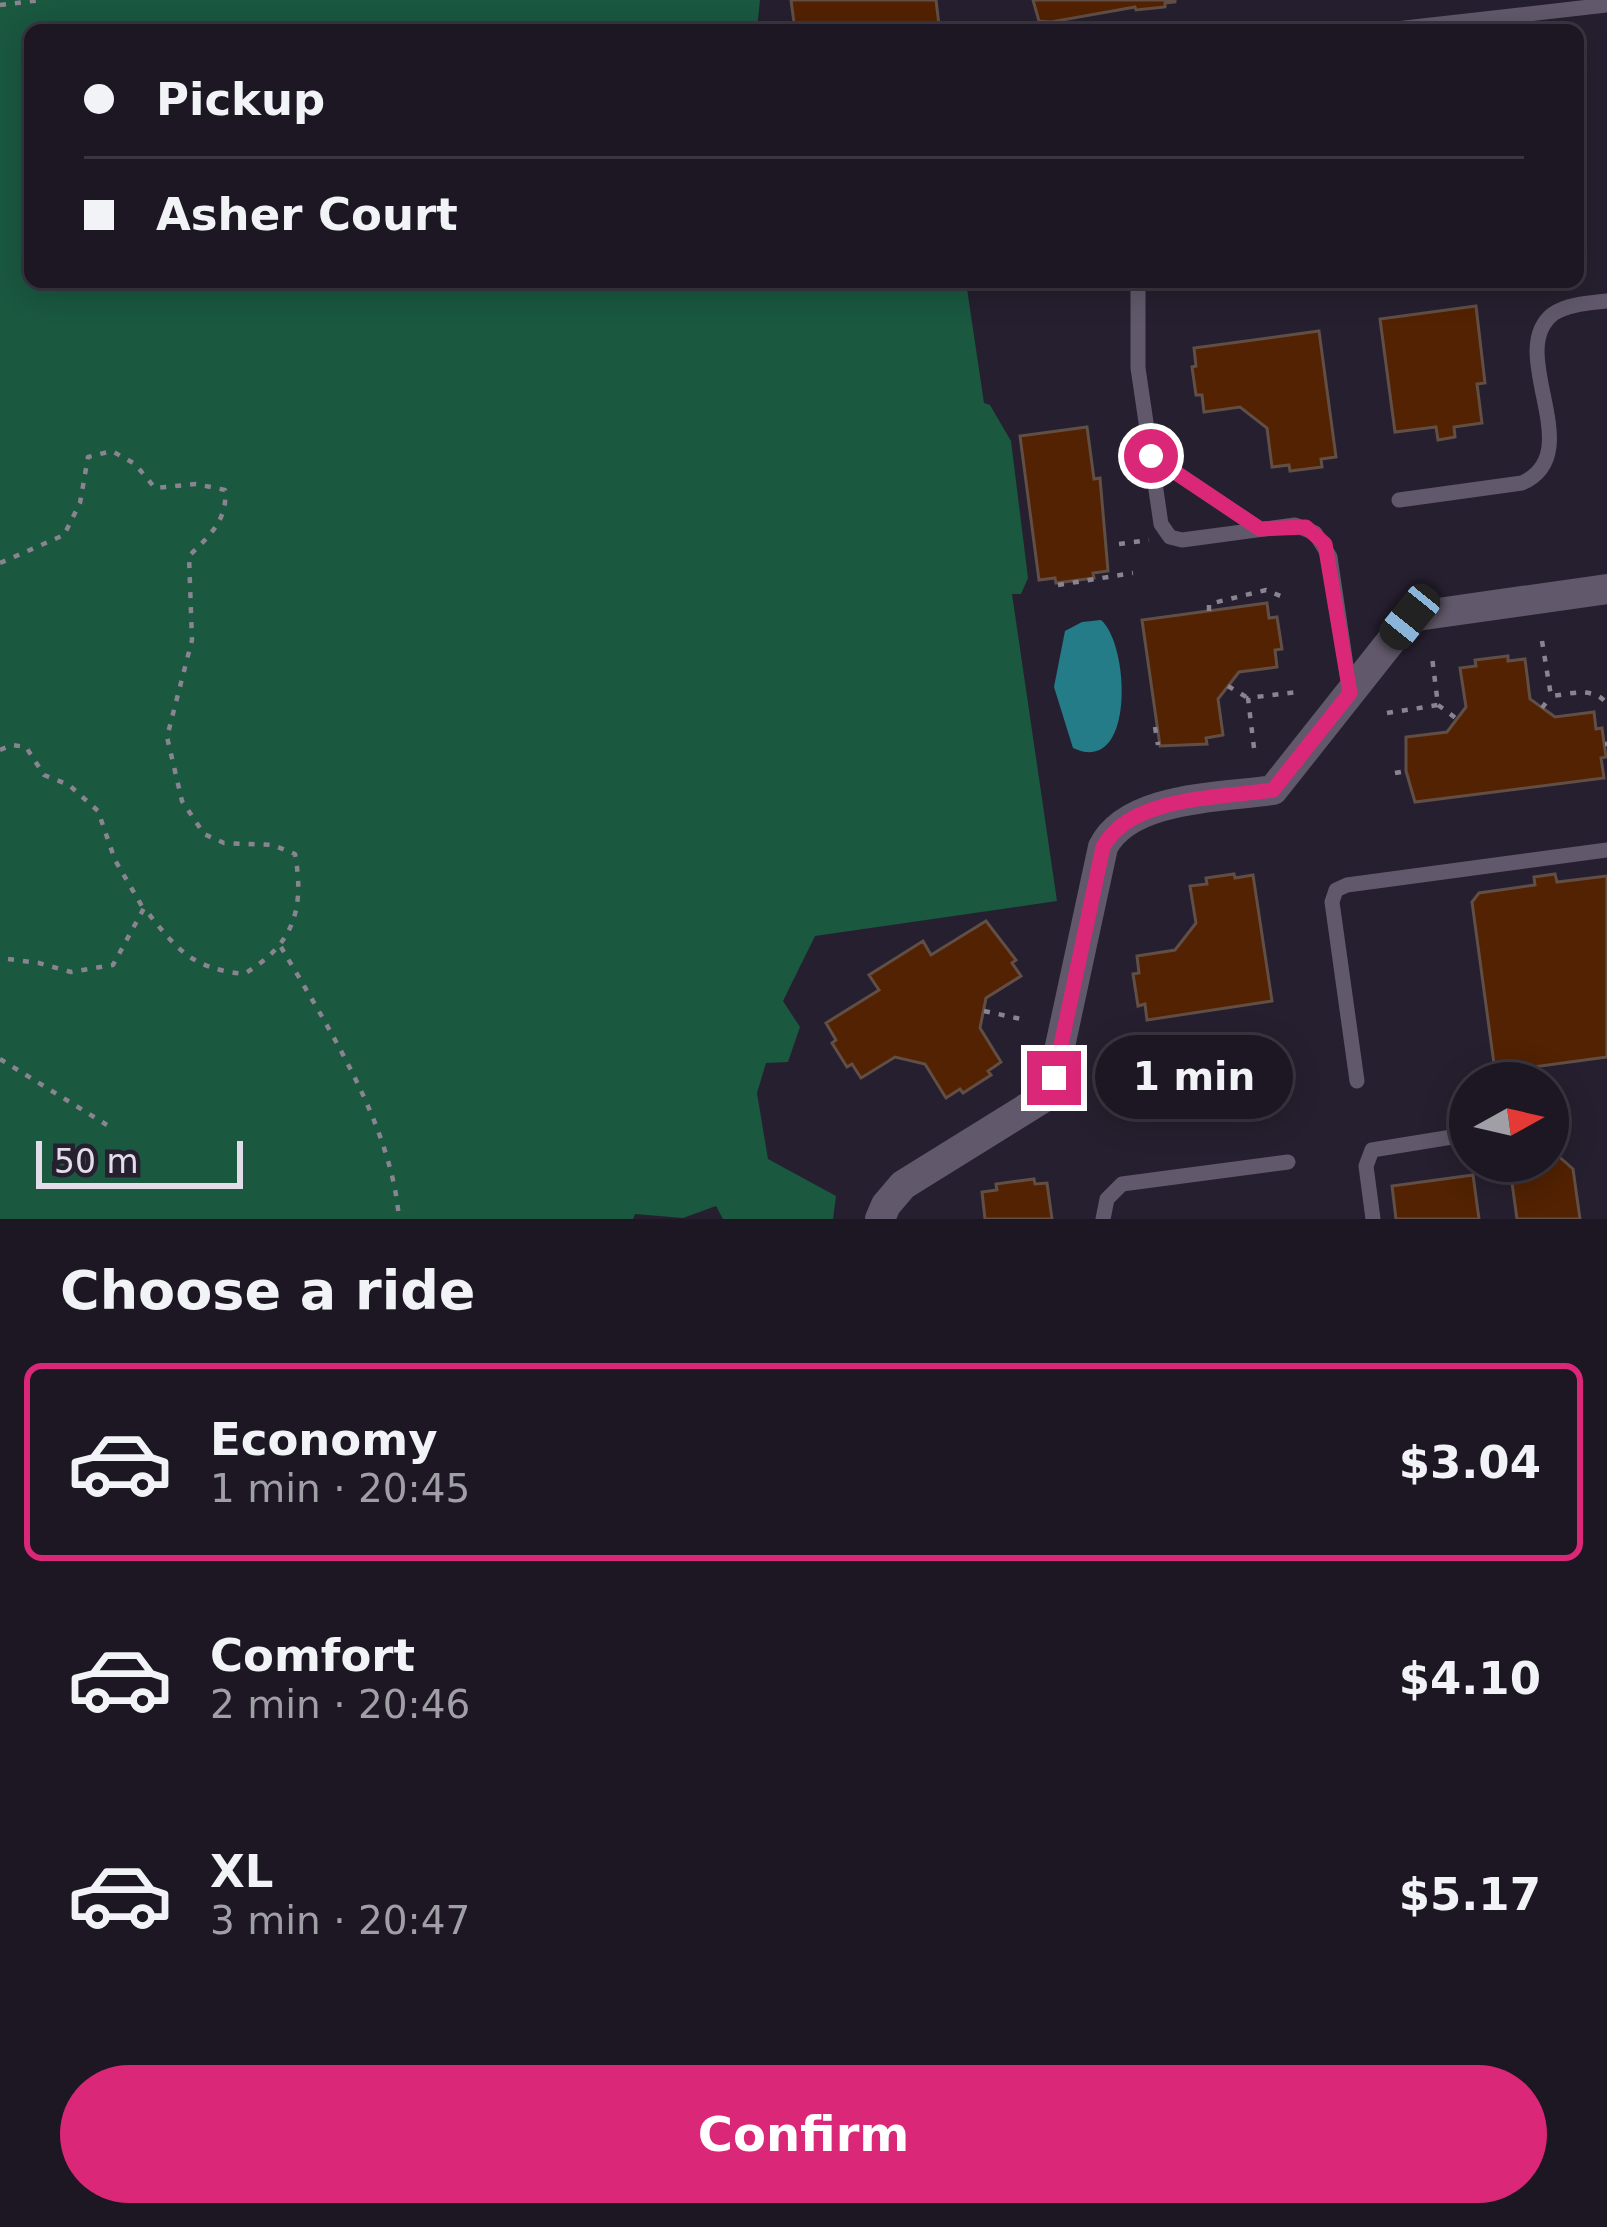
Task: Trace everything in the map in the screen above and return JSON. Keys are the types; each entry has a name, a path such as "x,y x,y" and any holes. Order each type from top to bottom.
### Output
{"street":[{"path":"880,1219 903,1184 1043,1098 1051,1088 1103,847 1111,832 1143,810 1273,790 1410,617 1607,589"}],"lane":[{"path":"1440,24 1607,5"},
{"path":"1138,288 1138,368 1161,524 1169,537 1182,540 1306,527 1325,544 1350,693"},
{"path":"1399,500 1522,483 1537,476 1547,462 1550,444 1538,349 1540,330 1553,314 1607,301"},
{"path":"1151,456 1260,529"},
{"path":"1357,1081 1332,902 1336,890 1607,850"},
{"path":"1373,1219 1366,1166 1372,1150 1449,1137"},
{"path":"1103,1219 1107,1199 1122,1184 1288,1162"}],"path":[{"path":"0,5 41,0"},
{"path":"0,563 64,535 80,503 88,457 112,451 135,464 155,488 196,484 225,490 227,506 215,530 189,556 192,640 166,737 182,801 204,834 224,843 273,845 295,854 299,878 295,914 281,947 244,974 208,970 172,944 143,908 115,860 98,811 69,785 44,775 26,747 0,749"},
{"path":"1058,585 1133,573"},
{"path":"1210,610 1209,604 1266,590 1288,599"},
{"path":"1542,708 1551,696 1543,641"},
{"path":"1432,657 1438,705"},
{"path":"1228,686 1248,698 1298,692"},
{"path":"1551,696 1586,692 1603,697 1607,704"},
{"path":"1248,698 1254,748"},
{"path":"1387,712 1438,705 1457,719"},
{"path":"1155,727 1158,745"},
{"path":"1395,773 1406,771"},
{"path":"0,958 71,972 113,965 143,908"},
{"path":"281,947 374,1123 396,1180 399,1219"},
{"path":"984,1011 1021,1019"},
{"path":"0,1059 106,1125"}],"green space":[{"path":"0,0 760,0 756,24 24,24 24,288 967,288 984,403 990,405 1011,441 1028,578 1021,594 1012,594 1057,901 815,936 783,1001 800,1027 788,1062 766,1063 757,1093 768,1159 836,1196 833,1219 723,1219 716,1206 683,1218 635,1214 633,1219 0,1219"}],"water":[{"path":"1101,620 1118,655 1121,704 1108,744 1093,752 1073,748 1054,687 1065,631 1082,622"}],"building":[{"path":"791,0 936,0 939,24 794,24"},
{"path":"1033,0 1175,2 1051,22 1039,21"},
{"path":"1476,306 1485,383 1477,384 1482,423 1454,427 1455,437 1438,440 1436,427 1395,432 1380,319"},
{"path":"1319,331 1336,457 1321,459 1322,467 1290,471 1289,465 1272,467 1267,428 1240,407 1204,412 1202,395 1196,395 1194,348"},
{"path":"1087,427 1094,479 1100,478 1108,571 1093,573 1094,578 1056,583 1055,578 1039,580 1020,436"},
{"path":"1267,603 1269,618 1277,617 1282,649 1275,650 1277,667 1239,672 1218,699 1223,735 1206,738 1207,744 1160,746 1142,620"},
{"path":"1508,656 1508,661 1525,659 1530,699 1555,717 1594,712 1596,729 1602,728 1604,778 1415,802 1406,771 1406,737 1447,732 1466,707 1460,668 1476,666 1475,660"},
{"path":"1234,874 1235,878 1253,875 1272,1001 1147,1020 1145,1004 1138,1006 1133,974 1139,973 1137,956 1175,950 1196,923 1190,886"},
{"path":"1555,874 1557,882 1607,876 1607,1057 1494,1062 1472,902 1479,893 1535,885 1534,877"},
{"path":"986,921 1016,960 1012,963 1021,976 986,998 980,1028 1001,1062 988,1071 991,1075 946,1098 925,1064 895,1057 861,1078 852,1064 847,1067 826,1023 879,990 869,975 923,941 931,955"},
{"path":"1569,1165 1573,1169 1580,1219 1517,1219 1512,1182 1569,1182"},
{"path":"1449,1178 1449,1182 1474,1182 1479,1219 1396,1219 1392,1186"},
{"path":"1034,1179 1035,1184 1047,1183 1052,1219 985,1219 982,1192 997,1190 996,1184"}],"route":[{"path":"1054,1078 1103,847 1111,832 1143,810 1273,790 1350,693 1330,556 1316,533 1295,525 1260,529 1151,456"}]}
